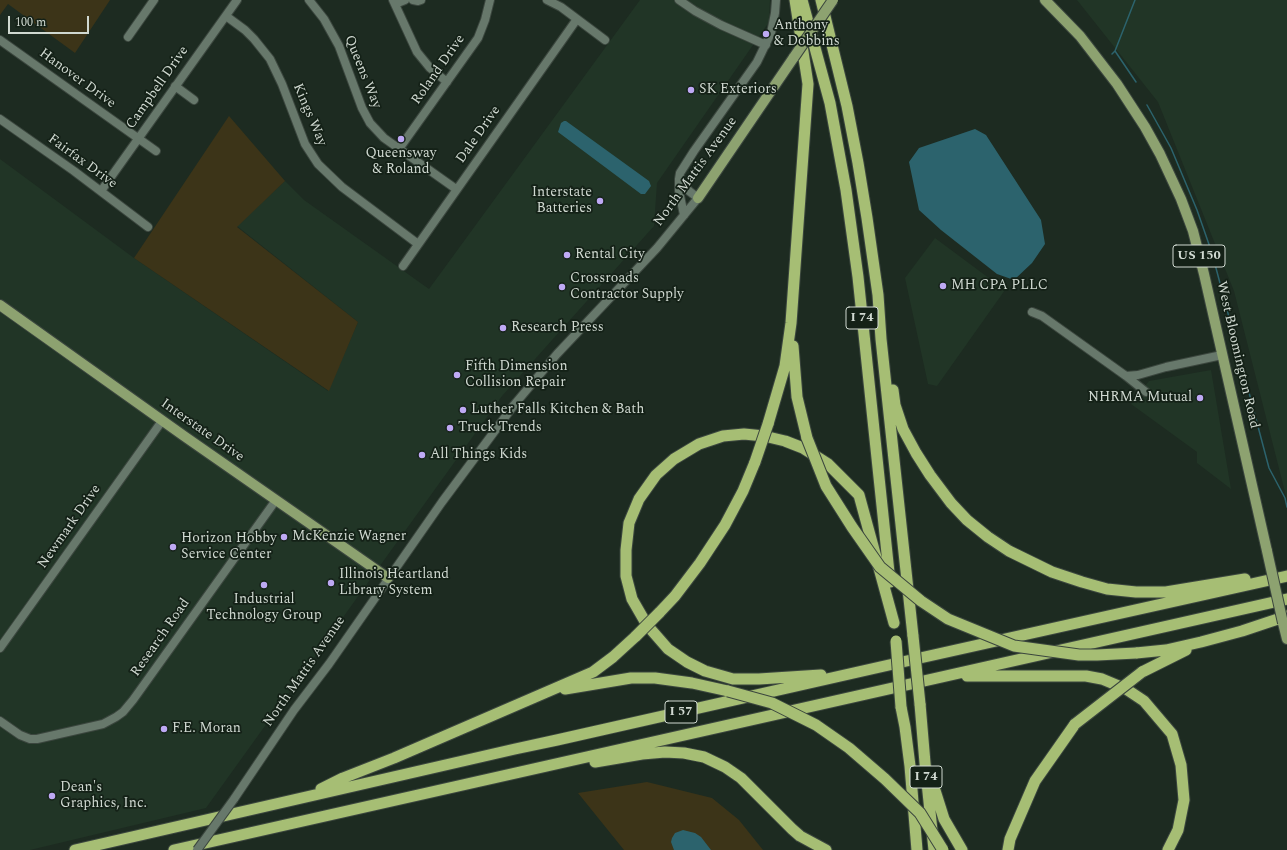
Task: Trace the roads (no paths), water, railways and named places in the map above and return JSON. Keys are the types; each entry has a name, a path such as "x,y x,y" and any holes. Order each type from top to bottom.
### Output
{"highway":[{"path":"309,796 343,778 394,758 593,672 613,657 659,613 700,563 725,525 743,491 768,424 785,366 791,323 808,84 795,0"},
{"name":"I 74","path":"802,0 830,103 846,190 859,283 896,641 901,707 910,766 917,850"},
{"name":"I 74","path":"821,0 858,163 878,295 881,339 934,850"},
{"path":"878,295 896,404 908,439 922,464 951,503 967,520 988,537 1009,551 1033,563 1067,577 1107,589 1136,592 1166,592 1287,573"},
{"path":"791,323 797,397 807,438 826,486 880,567 921,601 948,619 1014,646 1097,655 1166,650 1285,619"},
{"path":"855,673 759,680 733,679 705,671 687,662 668,649 647,626 632,600 626,576 626,550 629,523 639,499 656,475 674,459 699,444 723,436 744,434 764,436 785,441 802,448 828,464 859,494 894,623"},
{"name":"I 57","path":"75,850 515,749 1287,576"},
{"name":"I 57","path":"174,850 1287,599"},
{"path":"1008,850 1012,833 1035,781 1075,724 1142,672 1201,642"},
{"path":"945,676 1086,676 1102,679 1126,689 1144,701 1172,734 1181,765 1184,800 1178,830 1168,850"},
{"path":"546,692 630,678 655,678 692,683 728,691 772,704 816,725 849,748 885,779 920,813 943,850"},
{"path":"922,729 933,785 944,819 962,850"},
{"path":"511,774 642,754 665,752 691,754 714,762 733,772 749,785 800,836 826,850"}],"main road":[{"name":"North Mattis Avenue","path":"698,198 833,0"},
{"name":"West Bloomington Road","path":"1045,0 1080,36 1106,68 1128,100 1160,154 1181,199 1191,225 1204,274 1222,356 1285,619 1287,639"},
{"name":"Interstate Drive","path":"0,304 162,420 388,578"}],"street":[{"path":"128,36 154,0"},
{"name":"Campbell Drive","path":"101,191 237,0"},
{"name":"Queens Way","path":"309,0 324,19 339,46 366,117 377,132 456,189"},
{"path":"404,0 394,2 417,52 430,68 447,82"},
{"path":"413,0 418,2 422,0"},
{"name":"Roland Drive","path":"399,149 478,38 485,20 490,0"},
{"path":"547,0 561,7 605,40"},
{"path":"679,0 695,11 721,25 766,45"},
{"path":"684,215 679,191 680,173 757,62 766,45 773,25 776,0"},
{"name":"Kings Way","path":"226,16 254,38 270,59 282,84 305,144 318,164 342,187 418,244"},
{"name":"Dale Drive","path":"403,266 577,19"},
{"name":"Hanover Drive","path":"0,40 156,151"},
{"path":"175,86 194,100"},
{"name":"Fairfax Drive","path":"0,119 101,191 148,227"},
{"path":"679,179 689,191 698,198"},
{"name":"North Mattis Avenue","path":"197,850 294,710 442,502 514,405 557,354 657,248 698,198"},
{"path":"1032,312 1042,316 1146,392"},
{"path":"1126,376 1138,375 1166,367 1222,356"},
{"name":"Newmark Drive","path":"0,648 162,420"},
{"name":"Research Road","path":"0,721 20,735 32,739 46,738 103,724 116,718 133,700 276,500"}],"water":[{"path":"564,121 649,181 651,186 645,194 641,194 558,132 561,123"},
{"path":"975,129 986,135 1041,220 1045,244 1032,263 1014,280 997,274 941,230 919,210 909,162 919,148"},
{"path":"683,830 695,833 701,837 711,850 674,850 671,842 672,838 675,833"}],"waterway":[{"path":"1112,54 1115,51 1135,0"},
{"path":"1115,51 1136,82"},
{"path":"1147,105 1171,148 1197,210 1212,253 1269,468 1285,498 1287,507"}],"place":[{"name":"Anthony & Dobbins","path":"766,34"},
{"name":"SK Exteriors","path":"691,90"},
{"name":"Queensway & Roland","path":"401,139"},
{"name":"Interstate Batteries","path":"600,201"},
{"name":"Rental City","path":"567,255"},
{"name":"MH CPA PLLC","path":"943,286"},
{"name":"Crossroads Contractor Supply","path":"562,287"},
{"name":"Research Press","path":"503,328"},
{"name":"Fifth Dimension Collision Repair","path":"457,375"},
{"name":"NHRMA Mutual","path":"1200,398"},
{"name":"Luther Falls Kitchen & Bath","path":"463,410"},
{"name":"Truck Trends","path":"450,428"},
{"name":"All Things Kids","path":"422,455"},
{"name":"McKenzie Wagner","path":"284,537"},
{"name":"Horizon Hobby Service Center","path":"173,547"},
{"name":"Illinois Heartland Library System","path":"331,583"},
{"name":"Industrial Technology Group","path":"264,585"},
{"name":"F.E. Moran","path":"164,729"},
{"name":"Dean's Graphics, Inc.","path":"52,796"}]}
